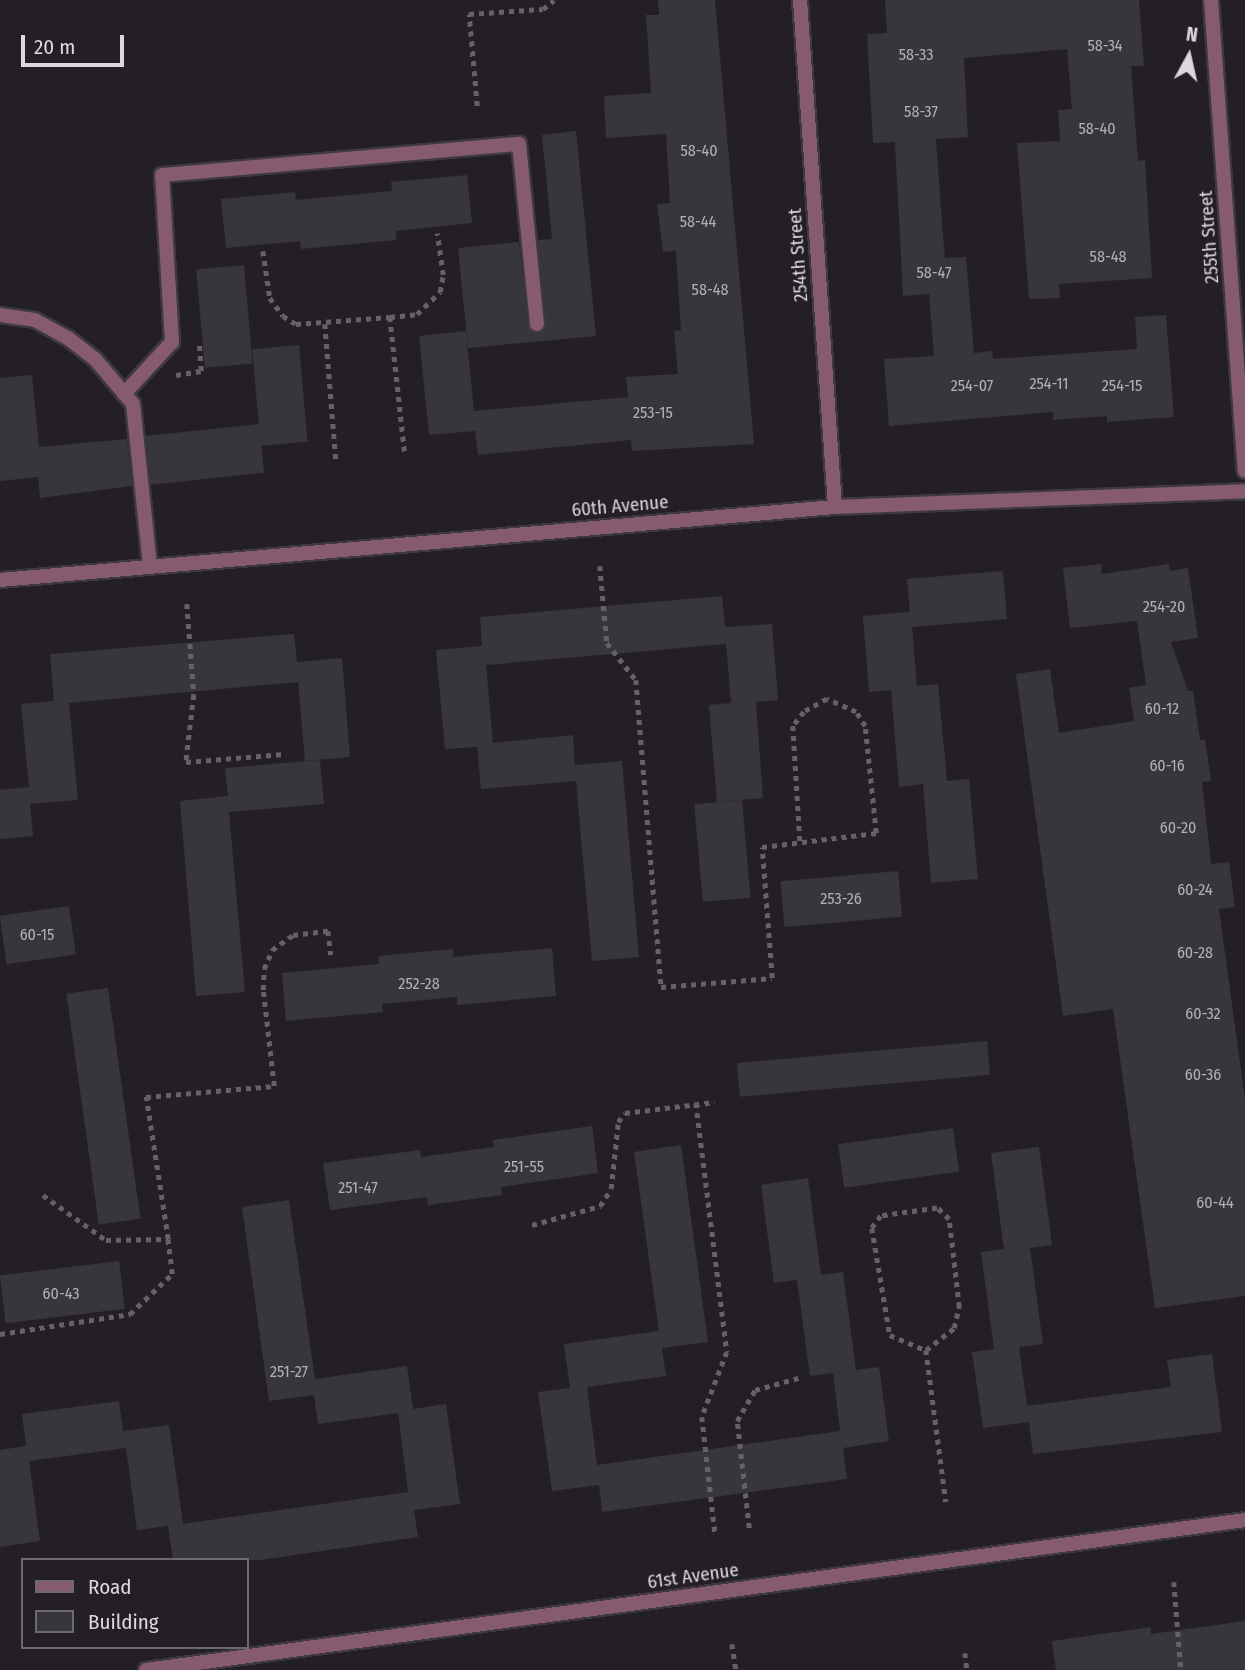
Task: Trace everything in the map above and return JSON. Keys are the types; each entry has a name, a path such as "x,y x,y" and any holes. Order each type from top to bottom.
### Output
{"street":[{"name":"254th Street","path":"800,0 835,507"},
{"name":"255th Street","path":"1211,0 1245,471"},
{"path":"124,394 172,342 162,175 519,144 537,324"},
{"path":"0,315 35,320 68,338 95,359 133,404 150,567"},
{"name":"60th Avenue","path":"0,580 835,507 1245,491"},
{"name":"61st Avenue","path":"146,1670 1245,1520"}],"path":[{"path":"477,106 469,14 542,9 554,0"},
{"path":"263,251 270,298 283,316 296,324 325,324 417,314 440,292 443,275 437,233"},
{"path":"390,317 405,454"},
{"path":"325,324 335,461"},
{"path":"168,378 201,371 198,332"},
{"path":"600,566 607,642 636,680 662,987 772,978 762,847 876,833 865,726 856,712 827,699 804,712 791,737 800,841"},
{"path":"187,604 194,695 186,762 283,754"},
{"path":"0,1334 130,1314 172,1274 146,1097 274,1086 263,990 264,969 272,950 293,935 328,931 331,955"},
{"path":"532,1225 600,1206 611,1189 618,1122 625,1113 714,1102"},
{"path":"696,1103 727,1352 702,1417 715,1533"},
{"path":"43,1195 106,1240 168,1239"},
{"path":"937,1208 949,1219 959,1307 954,1328 926,1350 890,1335 872,1228 881,1216 937,1208"},
{"path":"926,1350 946,1503"},
{"path":"749,1528 737,1420 755,1390 803,1377"},
{"path":"1174,1582 1181,1670"},
{"path":"732,1644 736,1670"},
{"path":"965,1653 967,1670"}],"building":[{"path":"658,0 715,0 754,444 632,451 631,440 478,455 475,431 429,435 419,336 466,331 474,411 628,397 626,377 678,374 674,331 681,330 676,251 663,252 657,204 670,203 666,134 606,138 604,96 651,93 646,15 659,15"},
{"path":"885,0 1139,0 1144,66 1131,66 1138,161 1145,160 1152,278 1059,284 1060,298 1029,299 1017,143 1060,141 1058,110 1072,109 1067,49 964,58 968,137 936,139 942,223 945,258 966,257 974,353 992,351 993,359 1137,349 1135,317 1166,315 1174,417 1107,422 1107,416 1053,420 1053,412 889,426 884,359 934,356 929,294 903,296 895,142 873,143 867,34 887,33"},
{"path":"576,131 596,336 468,348 458,248 519,242 528,326 534,333 545,329 538,240 552,239 542,135"},
{"path":"467,175 472,223 396,231 396,240 301,249 300,241 226,248 221,199 295,192 296,200 392,191 391,182"},
{"path":"244,265 253,364 205,368 196,269"},
{"path":"299,345 307,442 261,446 252,349"},
{"path":"32,375 39,447 127,439 132,486 40,498 38,477 0,481 0,378"},
{"path":"259,424 264,473 151,485 146,436"},
{"path":"1101,564 1102,574 1169,564 1170,571 1188,568 1198,638 1171,642 1188,691 1193,691 1200,740 1205,739 1211,781 1202,782 1211,864 1229,862 1235,907 1219,909 1245,1100 1245,1296 1155,1308 1113,1009 1063,1016 1016,674 1050,669 1059,733 1134,721 1129,688 1146,685 1137,621 1070,628 1063,568"},
{"path":"1003,571 1007,619 912,627 917,686 938,684 947,781 969,779 978,879 931,883 923,784 899,787 891,690 869,692 863,616 910,612 907,579"},
{"path":"722,596 725,627 772,624 778,700 756,702 763,798 717,802 709,705 731,703 726,644 486,665 493,743 573,735 575,765 622,761 639,957 592,961 576,781 481,789 477,747 445,749 436,650 482,646 480,617"},
{"path":"294,634 297,662 342,658 350,757 305,761 298,682 69,703 78,800 30,804 33,836 0,839 0,790 29,787 21,704 54,701 50,654"},
{"path":"320,760 324,804 229,812 245,992 196,996 180,801 228,796 225,768"},
{"path":"742,800 751,898 703,902 694,804"},
{"path":"898,871 902,917 784,927 780,881"},
{"path":"69,906 76,955 7,964 0,916"},
{"path":"552,948 556,996 457,1005 457,997 382,1004 383,1012 286,1021 282,973 379,964 378,956 453,949 453,957"},
{"path":"108,988 140,1219 99,1225 66,994"},
{"path":"987,1041 990,1075 740,1097 737,1063"},
{"path":"592,1126 598,1173 501,1187 502,1195 428,1205 427,1197 330,1210 323,1163 420,1150 421,1157 494,1147 493,1140"},
{"path":"953,1128 959,1172 844,1188 838,1144"},
{"path":"681,1145 708,1342 662,1348 666,1376 587,1387 597,1465 840,1431 833,1373 879,1367 889,1441 843,1448 847,1479 602,1512 599,1485 552,1491 538,1392 570,1388 564,1344 659,1331 634,1152"},
{"path":"1039,1147 1052,1245 1030,1248 1043,1344 1019,1347 1027,1406 1171,1387 1167,1360 1212,1354 1222,1432 1033,1454 1029,1422 983,1428 972,1352 994,1349 981,1252 1004,1249 991,1153"},
{"path":"808,1178 821,1275 843,1272 856,1370 810,1376 797,1280 774,1283 761,1185"},
{"path":"289,1200 315,1379 407,1366 413,1409 446,1404 460,1504 414,1510 418,1537 260,1560 173,1558 168,1526 408,1492 398,1413 318,1424 314,1395 269,1401 242,1207"},
{"path":"119,1261 125,1309 6,1323 0,1276"},
{"path":"119,1401 123,1431 169,1425 183,1524 137,1530 126,1448 29,1461 40,1541 0,1547 0,1450 26,1446 22,1414"},
{"path":"1245,1621 1245,1670 1056,1670 1052,1641 1151,1627 1151,1634"}]}
